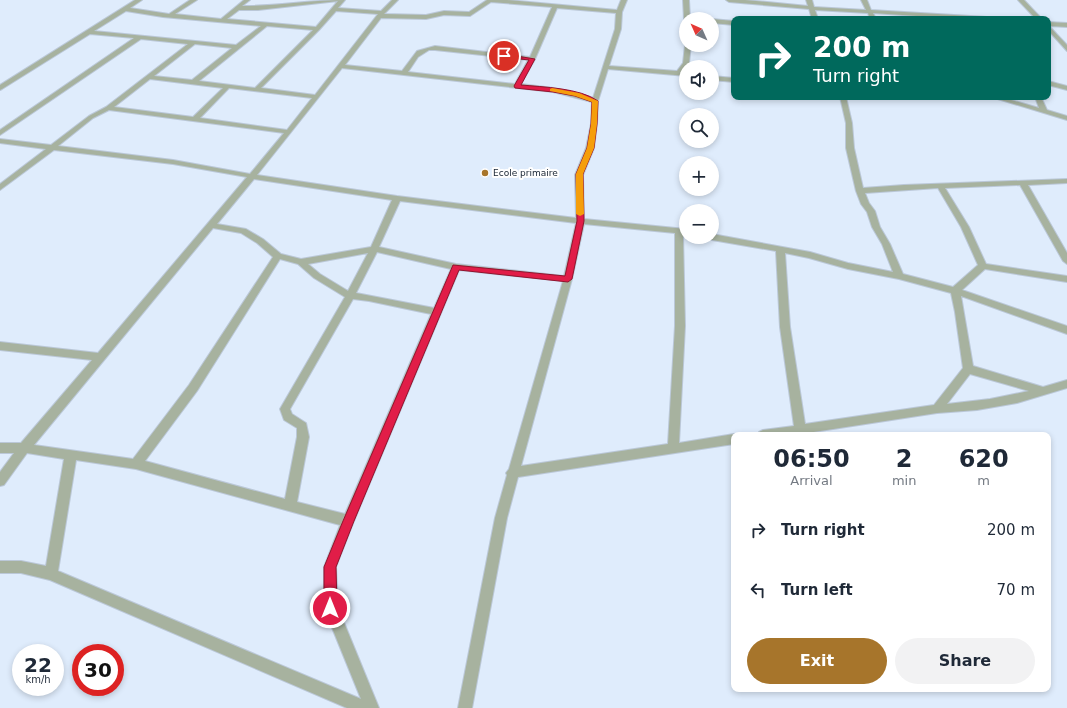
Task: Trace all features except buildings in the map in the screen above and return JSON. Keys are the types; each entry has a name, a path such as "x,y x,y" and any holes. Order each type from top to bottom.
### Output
{"street":[{"path":"0,88 139,0"},
{"path":"172,14 194,0"},
{"path":"223,20 247,0"},
{"path":"236,8 258,8 337,0"},
{"path":"256,90 317,29 342,0"},
{"path":"0,481 24,448 289,132 381,14 395,0"},
{"path":"334,9 426,17 444,13 470,14 490,0 619,12"},
{"path":"466,708 501,518 512,473 568,279 580,221 579,174 590,148 594,124 595,101 618,28 619,12 624,0"},
{"path":"686,0 687,12"},
{"path":"729,0 810,8 869,10 920,16"},
{"path":"809,0 813,16"},
{"path":"864,0 872,16"},
{"path":"1021,0 1037,16"},
{"path":"517,86 532,59 555,7"},
{"path":"125,9 163,15 172,14 317,29"},
{"path":"719,22 731,23"},
{"path":"194,82 266,24"},
{"path":"1051,25 1067,25"},
{"path":"1051,29 1067,49"},
{"path":"90,32 236,47"},
{"path":"0,133 140,37"},
{"path":"0,188 91,117 108,108 193,42"},
{"path":"403,74 420,51 425,48 532,59"},
{"path":"341,66 553,90 576,94 595,101"},
{"path":"605,67 679,73"},
{"path":"148,77 317,96"},
{"path":"719,79 731,80"},
{"path":"1051,84 1067,88"},
{"path":"196,118 228,86"},
{"path":"843,100 848,123 850,148 860,191 865,204 871,211 876,227 886,244 900,276"},
{"path":"1005,100 1067,118"},
{"path":"1039,100 1044,111"},
{"path":"108,108 196,118 289,132"},
{"path":"0,141 173,162 251,176 397,198 580,221 679,232"},
{"path":"860,191 1067,181"},
{"path":"1023,183 1067,261"},
{"path":"941,186 965,227 983,266"},
{"path":"290,506 303,438 302,426 288,417 285,409 350,296 374,249 397,198"},
{"path":"210,225 243,231 260,241 278,256 301,262 374,249 456,267 568,279"},
{"path":"719,238 810,255 848,266 900,276 955,291 1067,330"},
{"path":"673,449 680,326 683,244"},
{"path":"780,249 785,327 800,429"},
{"path":"136,464 193,388 278,256"},
{"path":"301,262 317,276 350,296 369,298 438,312"},
{"path":"983,266 1067,279"},
{"path":"955,291 983,266"},
{"path":"372,708 330,608 330,567 348,521 456,267"},
{"path":"937,409 968,369 960,312 955,291"},
{"path":"0,346 101,357"},
{"path":"968,369 1043,390"},
{"path":"782,432 937,409 966,408 1020,398 1067,384"},
{"path":"512,473 731,440"},
{"path":"0,448 24,448 136,464 348,521"},
{"path":"51,574 70,454"},
{"path":"0,567 21,567 51,574 365,708"}],"slow traffic":[{"path":"552,90 576,94 595,101 594,124 590,148 579,174 580,214"}],"place":[{"name":"Ecole primaire","path":"485,173"}],"route":[{"path":"330,608 330,567 348,521 456,267 568,279 580,221 579,174 590,148 594,124 595,101 576,94 517,86 532,59 504,56"}]}
